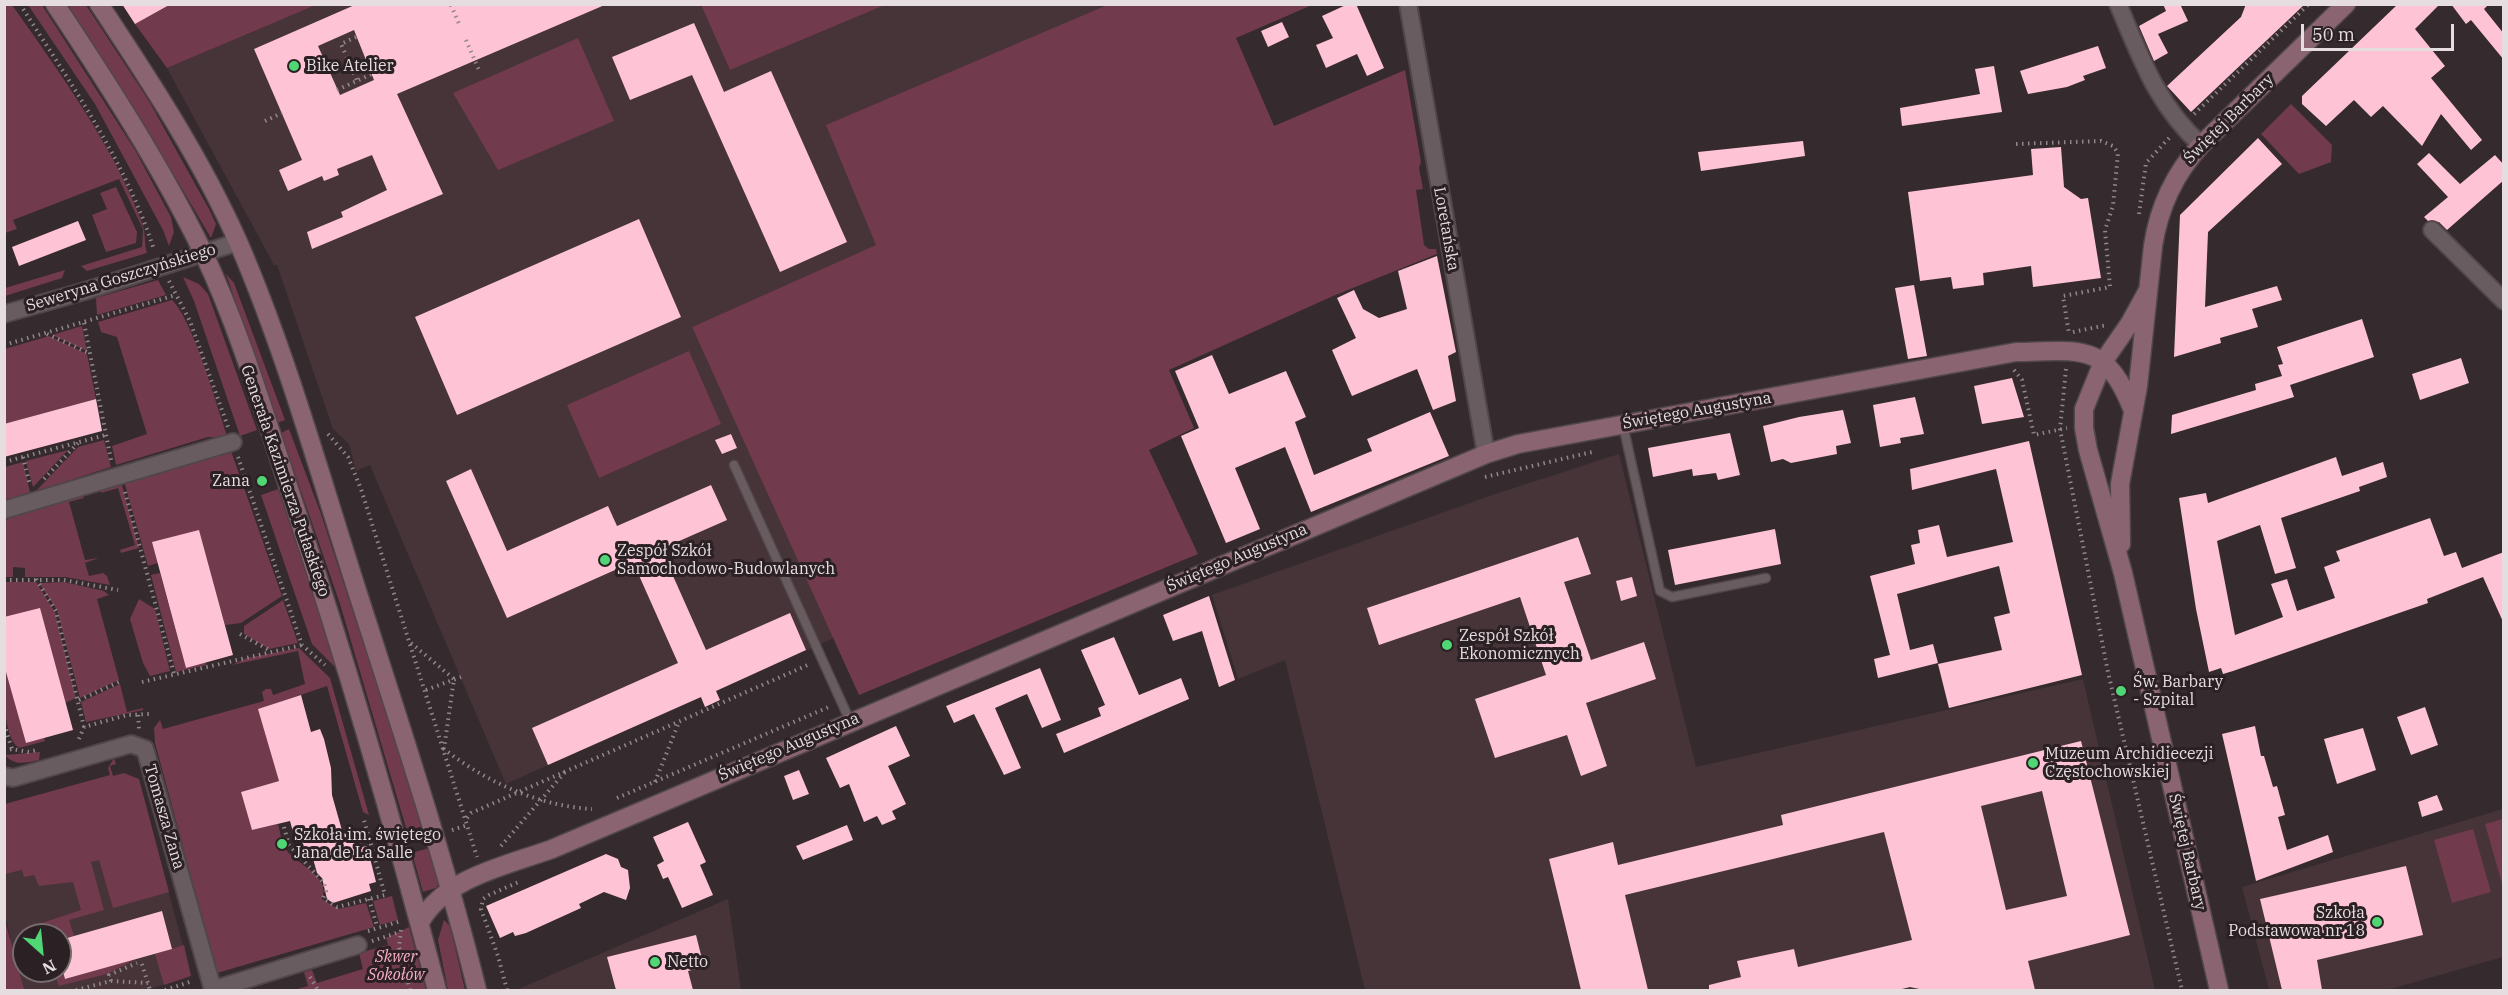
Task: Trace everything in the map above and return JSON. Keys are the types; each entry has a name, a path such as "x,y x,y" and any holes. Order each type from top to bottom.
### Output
{"street":[{"name":"Generała Kazimierza Pułaskiego","path":"55,4 130,122 203,253 222,297 340,642 420,922 437,990"},
{"name":"Generała Kazimierza Pułaskiego","path":"99,4 168,113 221,205 238,242 291,384 451,888 477,990"},
{"name":"Loretańska","path":"1408,4 1486,454"},
{"path":"2118,4 2152,81 2181,127 2201,145"},
{"name":"Świętej Barbary","path":"2123,573 2119,525 2120,484 2132,408 2138,387 2156,226 2162,209 2184,163 2346,4"},
{"path":"2432,230 2504,301"},
{"name":"Seweryna Goszczyńskiego","path":"4,314 86,291 238,242"},
{"name":"Świętej Barbary","path":"2147,292 2130,323 2103,362 2087,397 2084,428 2108,527 2123,573 2219,990"},
{"name":"Świętego Augustyna","path":"420,922 430,904 451,888 552,849 850,721 1486,454 1518,444 2016,352 2068,351 2092,354 2103,362"},
{"path":"2103,362 2119,377 2132,408"},
{"path":"4,510 233,442"},
{"name":"Tomasza Zana","path":"4,776 13,778 131,744 145,748 212,990"},
{"path":"212,990 358,945"}],"lane":[{"path":"1623,425 1660,591 1672,597 1766,578"},
{"path":"734,465 850,721"}],"path":[{"path":"20,4 87,108 109,148 136,201 157,257"},
{"path":"2139,219 2146,163 2309,4"},
{"path":"451,5 460,26"},
{"path":"356,37 341,44 357,81"},
{"path":"466,40 479,70"},
{"path":"337,90 372,74"},
{"path":"265,121 282,113"},
{"path":"2016,144 2101,141 2113,146 2118,153 2114,206 2105,230 2110,287 2063,296 2068,351 2060,429 2108,672 2182,990"},
{"path":"167,277 190,321 302,645 311,651"},
{"path":"4,345 176,295"},
{"path":"84,323 106,435 175,677"},
{"path":"2057,334 2111,324"},
{"path":"46,333 90,354"},
{"path":"2013,370 2018,372 2022,380 2034,435 2060,429"},
{"path":"4,462 106,435"},
{"path":"23,457 32,491 78,442"},
{"path":"338,446 353,468 426,690 477,860"},
{"path":"1475,481 1595,451"},
{"path":"36,579 56,611 79,700 84,727 81,738 70,741"},
{"path":"4,580 64,580 118,590"},
{"path":"240,634 270,651"},
{"path":"410,643 454,679"},
{"path":"142,682 166,676 175,677 270,651 302,645"},
{"path":"466,819 471,813 821,659"},
{"path":"426,690 461,677"},
{"path":"444,749 454,679"},
{"path":"79,700 119,682"},
{"path":"613,800 841,702"},
{"path":"84,727 127,715 150,714"},
{"path":"655,782 679,721"},
{"path":"4,724 12,749"},
{"path":"4,751 12,749 29,752 39,749"},
{"path":"444,749 490,779 518,793 566,807 592,809"},
{"path":"504,850 494,854 568,770"},
{"path":"583,813 603,805"},
{"path":"284,827 289,845 324,883 326,891 323,898 337,907 385,895 364,820"},
{"path":"447,832 468,825"},
{"path":"476,854 485,854"},
{"path":"507,990 481,904 489,895 530,877"},
{"path":"369,899 376,926"},
{"path":"358,945 400,932 399,947 410,990"},
{"path":"111,981 109,975 139,963 150,990"},
{"path":"76,990 111,981 148,984"}],"shaded area":[{"path":"316,5 701,5 730,70 885,5 1107,5 827,125 877,245 692,327 834,638 716,691 720,700 705,707 700,697 506,784 370,465 356,471 349,444 333,429 277,265 274,265 167,68"},
{"path":"1619,454 1696,767 2083,679 2155,990 1365,990 1285,660 1238,679 1212,595 1492,495"},
{"path":"140,784 191,976 147,990 18,990 16,983 72,983 72,923 12,923 12,966 5,939 11,938 5,917 5,818"},
{"name":"Szkoła Podstawowa nr 18","path":"2503,809 2503,957 2387,990 2269,990 2242,887"},
{"path":"728,899 741,990 516,990"}],"green space":[{"path":"4,5 12,5 67,84 102,140 132,198 143,226 147,253 87,271 81,266 142,247 143,229 119,179 13,220 17,229 5,233"},
{"path":"28,5 42,5 135,150 171,217 174,232 169,246 163,230 95,104"},
{"path":"68,5 86,5 149,101 216,224 211,238 141,119"},
{"path":"165,5 316,5 167,68 135,24 166,7"},
{"path":"701,5 885,5 730,70"},
{"path":"1107,5 1312,5 1236,38 1274,126 1405,70 1421,162 1419,168 1423,189 1416,190 1424,245 1429,249 1436,249 1437,254 1333,296 1169,370 1194,428 1149,450 1198,554 859,695 692,327 876,245 826,125"},
{"path":"578,38 614,121 498,170 453,93"},
{"path":"2291,104 2332,145 2331,162 2299,174 2261,134"},
{"path":"116,187 137,232 136,243 106,252 92,215 107,209 100,193"},
{"path":"65,270 62,278 5,296 5,288"},
{"path":"226,274 234,283 285,420 277,423"},
{"path":"183,277 199,284 208,294 257,430 240,436 194,301"},
{"path":"158,280 166,295 97,315 96,298"},
{"path":"172,300 180,310 196,344 228,438 208,437 116,465 112,446 147,434 117,337 101,332 98,322"},
{"path":"82,326 87,351 52,335"},
{"path":"49,336 87,354 96,399 5,424 5,349"},
{"path":"689,351 721,424 599,478 567,405"},
{"path":"289,429 321,514 423,826 407,831 340,604 281,433"},
{"path":"104,440 111,467 36,491 78,447"},
{"path":"230,448 282,596 241,623 225,625 199,531 153,542 158,563 148,566 124,481"},
{"path":"68,450 33,487 26,461"},
{"path":"23,462 30,492 5,501 5,467"},
{"path":"121,482 139,548 121,553 120,550 135,545 118,488 101,493 102,488"},
{"path":"278,489 338,670 312,644 261,495"},
{"path":"81,495 84,498 69,502 85,560 99,558 85,563 89,576 103,573 107,576 110,585 65,577 25,577 25,568 13,567 13,577 5,577 4,524 8,518"},
{"path":"160,573 186,668 206,662 206,665 176,672 151,575"},
{"path":"5,582 36,582 55,612 76,698 65,703 5,617"},
{"path":"64,582 104,591 109,595 97,599 119,680 80,698 57,610 39,583"},
{"path":"139,599 155,609 170,671 150,676 143,663 130,619"},
{"path":"283,600 298,643 269,649 244,634 244,626"},
{"path":"299,648 330,678 369,815 363,812 327,686 259,709 279,781 241,792 252,830 278,824 285,848 311,870 322,883 324,891 322,899 338,909 366,903 374,927 217,973 155,743 154,728 160,720 163,729 264,701 262,692 266,689 271,689 273,695 305,684 298,651 232,665 247,658"},
{"path":"4,665 26,743 44,738 45,741 19,748 13,742 5,710"},
{"path":"120,684 127,712 143,708 143,710 86,722 81,702"},
{"path":"40,752 39,760 24,763 12,761 5,755"},
{"path":"114,758 116,764 110,766 113,776 124,773 139,779 169,892 113,908 99,860 91,862 104,910 69,920 70,923 42,923 81,910 73,882 39,886 34,875 24,877 22,870 5,874 5,804 110,775 108,768"},
{"path":"2504,819 2503,887 2485,824"},
{"path":"2473,829 2491,892 2452,903 2434,840"},
{"path":"429,848 439,884 436,888 423,892 412,853"},
{"path":"392,896 398,920 380,925 373,901"},
{"path":"4,917 12,946 12,983 22,983 24,989 41,990 5,990"},
{"path":"444,920 450,926 465,990 448,990 438,940"},
{"name":"Skwer Sokołów","path":"409,927 426,990 294,990 308,986 304,972 312,970 317,983 363,969 359,953 388,945 386,938"},
{"path":"184,945 191,976 164,985 155,954"},
{"path":"136,959 107,974 72,983 72,977"}],"building":[{"path":"122,4 171,4 135,24"},
{"path":"357,4 607,4 397,94 443,194 312,249 307,232 343,217 341,212 387,190 372,155 337,169 339,175 324,181 322,176 288,191 279,170 302,160 254,49","holes":["354,30 374,80 340,95 318,46"]},
{"path":"1348,4 1356,4 1384,68 1367,76 1357,54 1326,68 1316,45 1333,38 1322,16"},
{"path":"2163,4 2180,4 2188,21 2158,34 2168,53 2154,61 2139,26 2166,11"},
{"path":"2246,4 2305,4 2191,112 2167,86 2241,17"},
{"path":"2398,4 2440,4 2415,29 2445,66 2431,78 2482,140 2471,150 2441,114 2422,146 2383,106 2371,117 2354,100 2326,126 2302,104 2302,96"},
{"path":"2451,4 2489,4 2484,9 2504,34 2504,60 2471,20 2466,24"},
{"path":"1282,22 1289,37 1268,47 1261,31"},
{"path":"694,23 724,92 771,71 847,242 780,272 692,75 630,100 612,57"},
{"path":"2098,46 2106,68 2083,76 2085,80 2067,87 2028,94 2020,71"},
{"path":"1994,66 2002,112 1902,126 1900,108 1980,94 1975,69"},
{"path":"2258,138 2282,164 2208,232 2205,307 2277,286 2282,300 2252,309 2258,327 2220,338 2221,343 2174,357 2180,215"},
{"path":"1803,141 1805,156 1701,171 1698,152"},
{"path":"2061,147 2064,187 2081,199 2088,198 2101,278 2033,287 2031,266 1983,273 1984,285 1953,289 1951,277 1920,281 1908,192 2033,175 2031,149"},
{"path":"2429,153 2460,184 2495,155 2504,165 2504,180 2447,230 2439,222 2428,221 2424,217 2448,197 2417,164"},
{"path":"639,219 681,317 457,415 415,317"},
{"path":"78,221 86,240 19,266 12,247"},
{"path":"1437,256 1456,352 1448,356 1456,401 1433,410 1417,369 1352,396 1332,350 1356,338 1337,298 1354,290 1363,309 1379,318 1407,309 1398,271"},
{"path":"1914,285 1927,356 1908,359 1895,288"},
{"path":"2362,319 2374,357 2290,385 2294,397 2171,434 2172,415 2256,390 2255,384 2282,376 2278,365 2283,364 2277,347"},
{"path":"1212,355 1229,394 1286,371 1306,417 1295,422 1314,475 1372,451 1367,439 1430,412 1449,456 1311,512 1285,447 1235,468 1260,529 1226,543 1181,436 1199,428 1175,371"},
{"path":"2461,358 2469,383 2420,400 2412,374"},
{"path":"2012,378 2024,417 1982,424 1974,386"},
{"path":"1915,397 1924,434 1900,438 1901,443 1880,447 1873,405"},
{"path":"96,399 102,431 4,457 4,424"},
{"path":"1843,410 1851,443 1836,446 1837,454 1791,463 1783,459 1771,462 1763,426"},
{"path":"1730,433 1740,475 1718,480 1716,473 1693,476 1692,469 1653,477 1648,448"},
{"path":"731,434 737,448 722,454 715,440"},
{"path":"2029,441 2082,675 1949,708 1938,664 2002,650 1994,617 2010,613 1999,566 1897,594 1910,650 1933,644 1938,663 1878,678 1874,659 1890,655 1870,576 1915,564 1911,545 1920,543 1918,530 1939,525 1947,557 2013,542 1996,469 1912,490 1910,469"},
{"path":"2336,457 2342,476 2383,462 2387,477 2359,487 2360,491 2281,518 2296,568 2275,574 2260,525 2217,541 2235,635 2283,617 2271,584 2287,579 2297,611 2335,598 2324,567 2340,561 2336,551 2430,518 2444,556 2456,552 2462,568 2504,552 2504,624 2483,577 2427,599 2428,603 2233,671 2223,674 2221,668 2209,672 2196,609 2179,498 2206,493 2208,503"},
{"path":"471,469 507,551 608,506 617,526 711,485 727,520 661,549 706,650 790,613 806,650 716,691 720,700 705,707 701,697 548,765 532,728 678,663 633,562 507,618 446,481"},
{"path":"1775,529 1781,564 1675,585 1668,550"},
{"path":"199,530 233,655 186,668 152,542"},
{"path":"1578,537 1591,574 1564,582 1591,660 1644,642 1656,679 1586,703 1607,766 1581,776 1567,735 1495,758 1475,699 1546,675 1520,597 1379,645 1367,608"},
{"path":"1632,577 1637,596 1621,601 1616,581"},
{"path":"1209,596 1235,680 1219,687 1202,631 1173,641 1163,615"},
{"path":"40,608 73,730 26,743 4,665 4,617"},
{"path":"1114,637 1139,695 1181,678 1189,699 1064,753 1056,734 1101,716 1098,708 1105,705 1081,650"},
{"path":"1040,668 1061,720 1042,728 1027,694 995,708 1021,768 1004,775 974,714 954,723 946,706"},
{"path":"301,695 311,732 320,729 324,739 331,768 332,795 343,834 358,830 362,847 367,846 376,882 369,884 371,891 333,903 327,899 322,878 317,873 312,855 306,857 302,841 296,843 290,821 252,830 241,792 279,781 258,709"},
{"path":"2425,707 2438,745 2411,755 2397,717"},
{"path":"896,726 910,756 888,766 906,804 892,811 896,819 882,825 877,816 864,822 849,784 840,788 826,758"},
{"path":"2255,726 2261,756 2264,756 2273,787 2277,786 2285,815 2278,817 2287,850 2328,835 2333,852 2256,881 2222,734"},
{"path":"2363,728 2376,770 2337,784 2324,739"},
{"path":"2081,741 2130,935 2028,961 2035,990 1924,990 1910,987 1898,990 1709,990 1709,985 1741,977 1737,961 1794,949 1798,967 1912,940 1884,832 1625,895 1648,990 1581,990 1549,859 1613,842 1618,865 1783,825 1781,815","holes":["2042,791 2067,896 2006,910 1981,806"]},
{"path":"799,770 809,794 793,800 784,776"},
{"path":"2437,795 2443,810 2422,817 2418,802"},
{"path":"688,822 706,862 700,865 713,895 682,908 668,877 663,879 657,865 664,861 653,837"},
{"path":"847,825 853,840 803,860 796,846"},
{"path":"606,854 618,859 621,867 628,870 630,888 626,900 604,892 579,904 581,908 526,933 515,936 513,932 500,938 486,906"},
{"path":"2406,866 2423,935 2317,960 2322,990 2282,990 2260,899"},
{"path":"162,911 172,949 72,977 72,937"},
{"name":"Netto","path":"696,935 704,967 688,971 693,990 616,990 607,957"}],"place":[{"name":"Bike Atelier","path":"294,66"},
{"name":"Zana","path":"262,481"},
{"name":"Zespół Szkół Samochodowo-Budowlanych","path":"605,560"},
{"name":"Zespół Szkół Ekonomicznych","path":"1447,645"},
{"name":"Św. Barbary - Szpital","path":"2121,691"},
{"name":"Muzeum Archidiecezji Częstochowskiej","path":"2033,763"},
{"name":"Szkoła im. świętego Jana de La Salle","path":"282,844"},
{"name":"Szkoła Podstawowa nr 18","path":"2377,922"},
{"name":"Netto","path":"655,962"}]}
